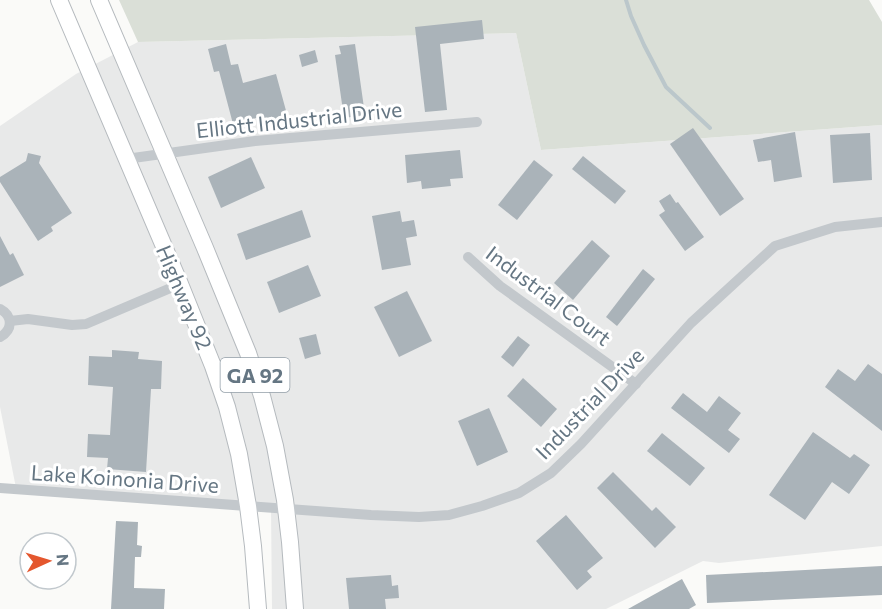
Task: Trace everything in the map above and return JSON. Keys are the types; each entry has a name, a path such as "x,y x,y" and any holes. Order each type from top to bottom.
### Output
{"main road":[{"name":"Highway 92","path":"59,0 180,284 227,407 239,454 248,506 258,609"},
{"name":"Highway 92","path":"99,0 248,353 262,396 275,446 285,508 295,609"}],"street":[{"name":"Elliott Industrial Drive","path":"126,159 255,141 477,122"},
{"name":"Industrial Drive","path":"248,506 419,517 449,515 519,493 551,473 581,444 691,323 775,246 835,227 882,222"},
{"name":"Industrial Court","path":"468,257 500,286 636,384"},
{"path":"10,321 28,319 72,325 86,324 180,284"},
{"path":"0,309 6,313 10,321 9,331 0,337"},
{"name":"Lake Koinonia Drive","path":"0,488 248,506"}],"shaded area":[{"path":"119,0 869,0 882,22 882,125 541,150 516,33 138,42"},
{"path":"516,33 541,150 882,125 882,546 719,563 703,561 606,609 272,609 271,508 16,488 0,407 0,126 76,74 138,42"}],"building":[{"path":"482,20 484,39 440,44 447,110 425,112 415,27"},
{"path":"226,44 231,65 238,64 243,83 276,74 288,118 266,124 264,116 233,124 219,71 214,72 208,49"},
{"path":"355,44 365,115 344,118 335,55 341,54 339,46"},
{"path":"315,50 318,62 302,67 299,55"},
{"path":"693,128 744,199 720,216 670,144"},
{"path":"795,132 802,177 774,182 771,160 758,162 753,140"},
{"path":"870,133 872,180 833,183 830,135"},
{"path":"460,150 463,178 450,179 451,186 422,189 421,181 407,183 405,155"},
{"path":"28,153 41,156 39,163 72,213 51,227 53,231 38,241 0,182 0,177 26,161"},
{"path":"583,156 626,191 615,204 572,169"},
{"path":"251,157 265,188 221,208 208,177"},
{"path":"534,160 553,175 517,220 498,205"},
{"path":"670,194 704,237 685,251 659,215 665,211 659,201"},
{"path":"302,210 311,237 246,260 237,234"},
{"path":"400,211 402,222 414,220 417,236 406,238 411,265 382,270 372,216"},
{"path":"0,236 10,255 13,253 24,275 0,287"},
{"path":"592,240 610,256 573,300 554,283"},
{"path":"308,265 321,296 279,313 267,282"},
{"path":"643,269 655,279 617,326 606,317"},
{"path":"407,291 432,341 399,357 374,307"},
{"path":"316,334 321,354 305,359 299,338"},
{"path":"518,336 530,345 513,367 501,357"},
{"path":"112,350 139,352 138,359 162,361 161,389 151,389 146,472 107,469 108,458 87,457 88,434 110,435 113,387 88,385 89,356 112,357"},
{"path":"868,364 882,374 882,431 825,387 838,369 855,381"},
{"path":"523,378 557,409 541,427 507,396"},
{"path":"683,393 707,412 719,396 741,413 728,430 740,439 729,453 671,408"},
{"path":"489,408 508,452 477,466 458,421"},
{"path":"813,432 850,458 854,454 870,465 849,494 832,482 805,520 769,495"},
{"path":"662,433 705,468 690,486 647,451"},
{"path":"613,472 652,511 656,507 676,527 655,548 597,488"},
{"path":"566,515 603,558 587,571 592,577 577,590 536,541"},
{"path":"116,521 138,522 137,545 142,546 141,557 135,557 134,588 165,589 164,609 111,609"},
{"path":"882,566 882,595 707,603 706,575"},
{"path":"391,575 392,586 398,585 399,598 385,599 386,609 349,609 346,578"},
{"path":"682,579 696,605 689,609 628,609"}],"waterway":[{"path":"626,0 644,45 666,87 710,128"}]}
